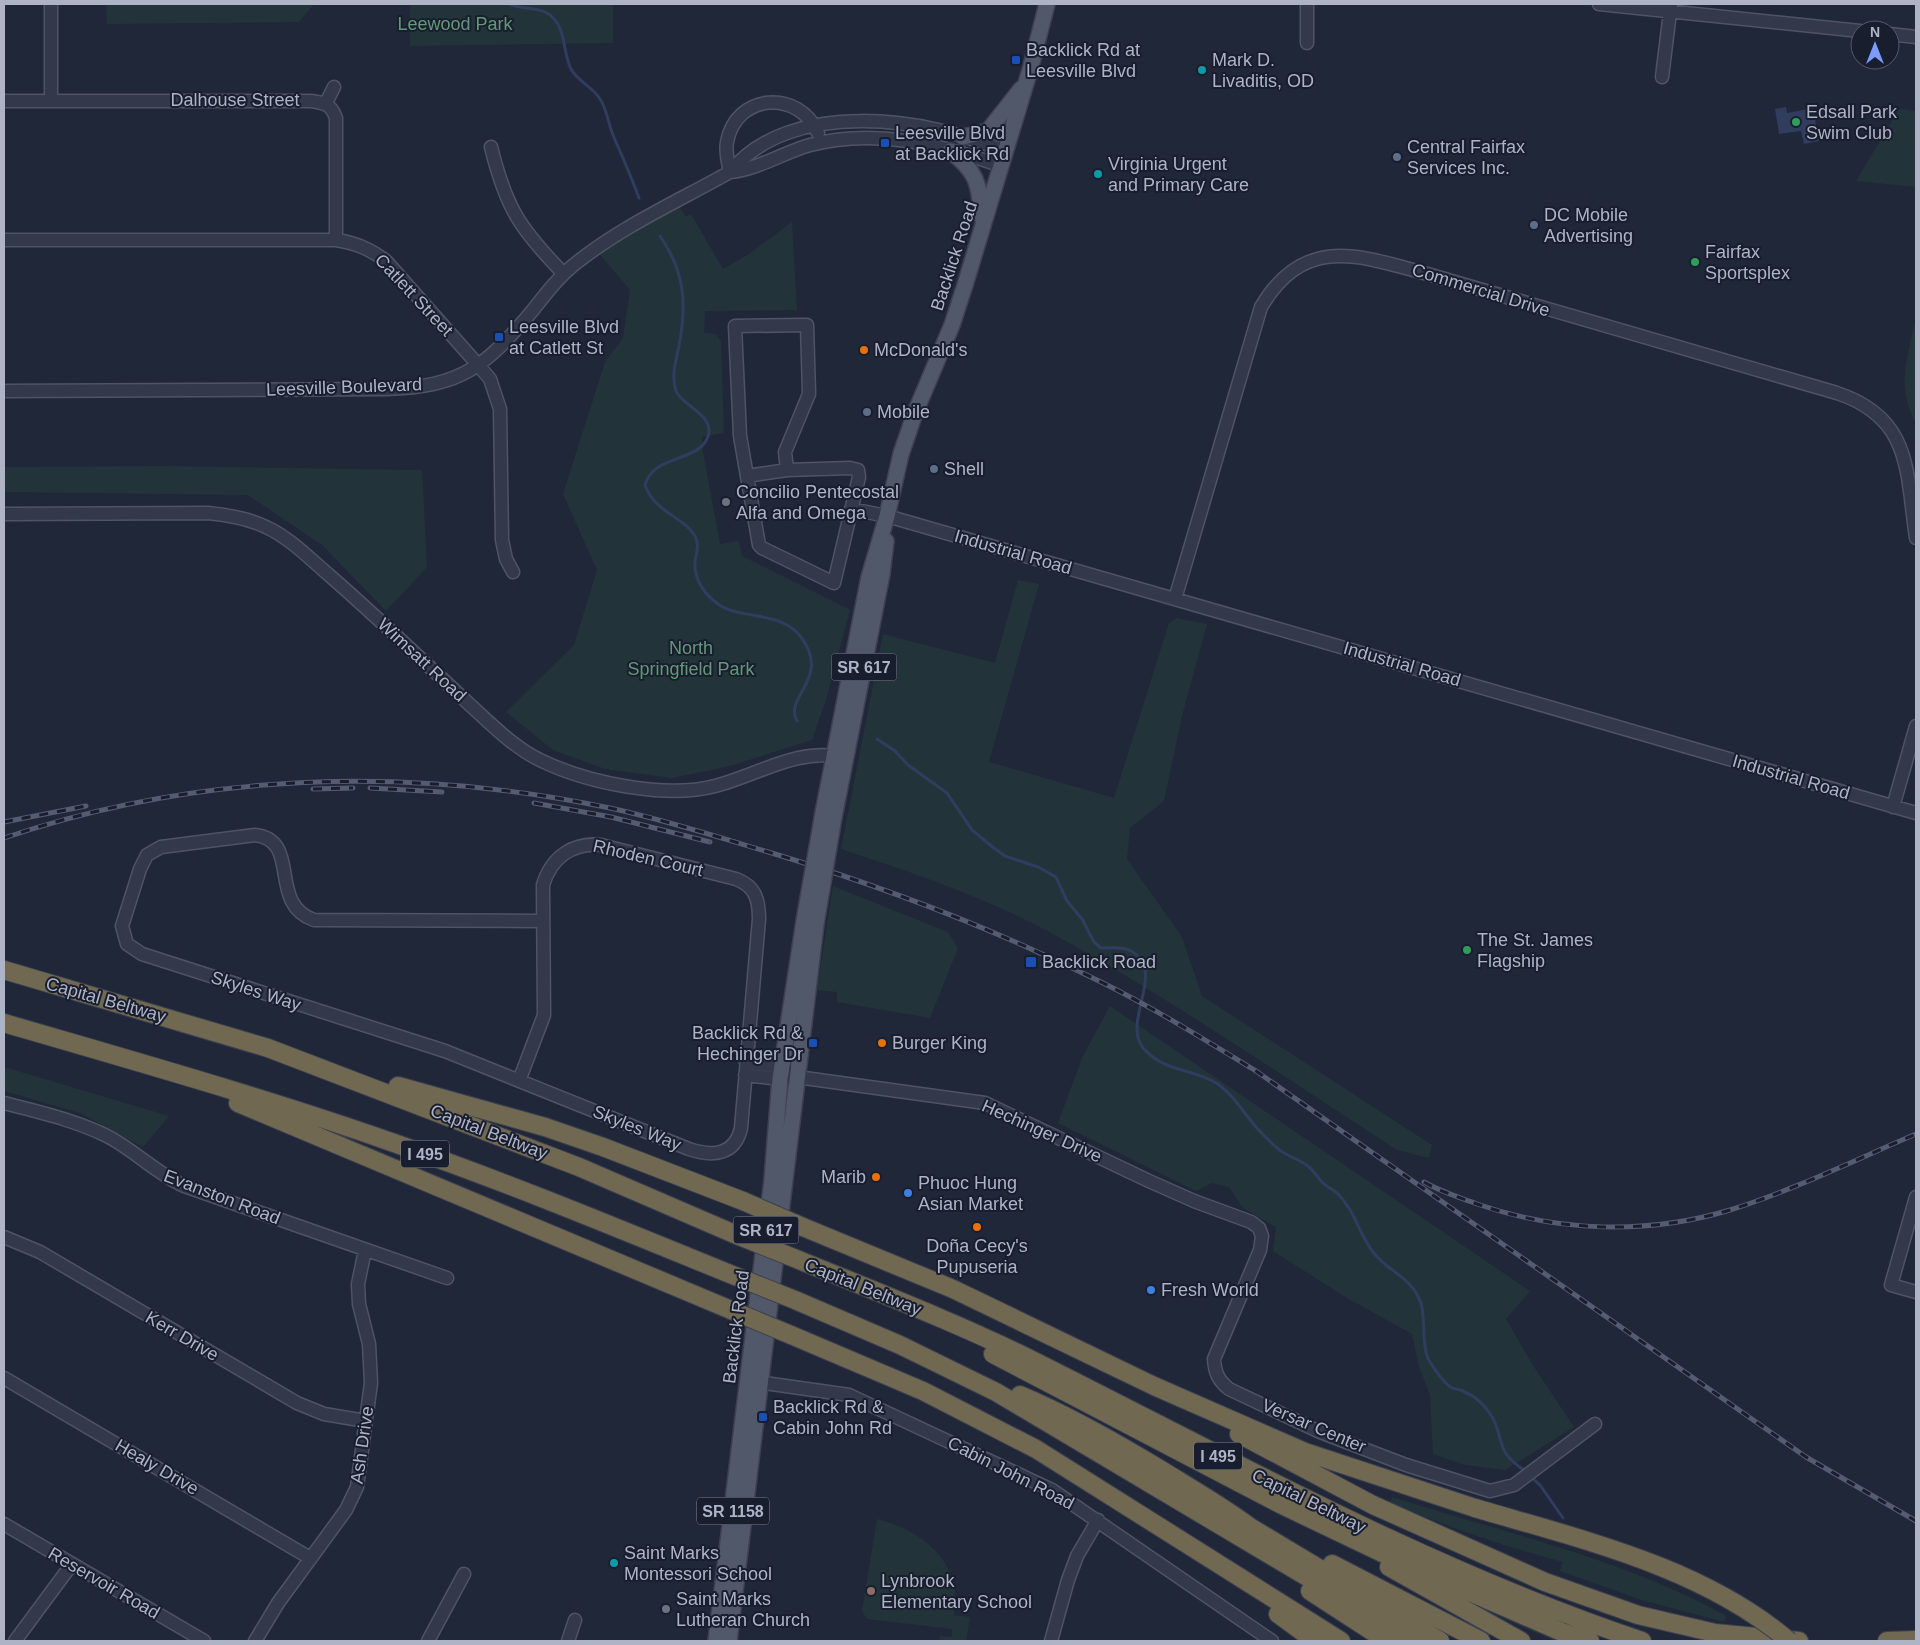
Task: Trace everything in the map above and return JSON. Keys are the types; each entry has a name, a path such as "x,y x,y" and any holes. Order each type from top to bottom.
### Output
{"highway":[{"name":"Capital Beltway","path":"4,970 268,1048 579,1167 739,1236 912,1306 1028,1358 1248,1472 1392,1541 1537,1603 1642,1641"},
{"name":"I 495","path":"4,1023 107,1053 394,1143 494,1179 795,1300 900,1345 996,1392 1415,1641"},
{"path":"268,1048 545,1127 603,1146 743,1201 953,1290 1154,1386 1305,1452 1639,1559 1686,1578 1733,1601 1772,1627 1789,1641"},
{"path":"107,1053 312,1134 791,1335 962,1410 1036,1449 1147,1517 1341,1641"},
{"path":"799,1260 996,1356 1282,1505 1466,1591 1590,1641"},
{"path":"900,1345 1066,1416 1118,1444 1227,1510 1481,1641"},
{"path":"1154,1386 1300,1468 1373,1505 1545,1582 1638,1615 1716,1633 1799,1641"},
{"path":"1282,1505 1467,1612 1521,1641"},
{"path":"1227,1510 1250,1527 1440,1641"},
{"path":"1147,1517 1315,1641"},
{"path":"1214,1522 1330,1606 1387,1641"},
{"path":"1467,1612 1535,1641"},
{"path":"1887,1641 1916,1640"}],"main road":[{"name":"Backlick Road","path":"729,1641 755,1381 781,1073 839,757 882,574 887,516 905,442 952,325 984,226 1026,84 1047,4"},
{"path":"963,137 988,131 1026,84"},
{"path":"950,151 965,163 974,174 979,190 984,226"},
{"name":"Backlick Road","path":"716,1641 755,1381 797,1077 810,922"}],"street":[{"path":"51,4 52,100"},
{"path":"1306,4 1307,43"},
{"path":"1599,4 1670,7 1850,30"},
{"path":"1662,77 1670,7"},
{"path":"1900,35 1916,37"},
{"path":"326,103 334,87"},
{"name":"Dalhouse Street","path":"4,101 311,100 326,103 333,110 336,118 336,240"},
{"path":"730,172 726,152 728,135 735,122 750,108 770,102 790,105 802,110 815,126 822,142"},
{"name":"Leesville Boulevard","path":"4,391 406,388 430,385 455,378 479,366 508,339 564,274 609,240 730,172 750,151 788,134 815,126 842,123 888,122 930,128 963,137 1003,159"},
{"name":"Leesville Boulevard","path":"730,172 756,167 790,152 822,142 858,138 895,138 950,151 1003,159"},
{"path":"491,147 498,173 515,216 529,237 564,274"},
{"name":"Catlett Street","path":"4,240 336,240 360,245 386,261 490,379 500,409 502,540 506,559 513,572"},
{"name":"Commercial Drive","path":"1175,599 1261,307 1276,285 1294,270 1317,259 1342,255 1371,258 1424,272 1837,393 1864,403 1888,424 1902,451 1916,538"},
{"path":"747,476 786,470 850,468 858,470 834,583 762,548 759,544 747,476 740,436 735,326 807,324 809,394 785,452 786,470"},
{"name":"Industrial Road","path":"851,509 887,516 1916,813"},
{"name":"Wimsatt Road","path":"4,514 208,513 238,517 267,527 292,543 348,590 496,729 542,761 575,774 651,790 685,791 715,786 792,759 818,755 839,757"},
{"path":"1893,807 1916,726"},
{"name":"Skyles Way","path":"543,921 314,920 304,917 293,906 281,857 275,843 263,836 255,835 166,846 152,851 140,869 122,926 127,944 142,954 445,1052 689,1149 714,1154 728,1150 738,1138 746,1069"},
{"name":"Rhoden Court","path":"519,1081 544,1015 543,885 555,861 563,854 584,844 601,846 736,878 747,884 756,895 759,919 746,1069"},
{"path":"746,1069 797,1077"},
{"name":"Hechinger Drive","path":"797,1077 985,1102 1149,1181 1194,1201 1219,1208"},
{"name":"Evanston Road","path":"4,1103 52,1116 106,1136 156,1171 184,1186 448,1278"},
{"path":"1916,1197 1891,1285 1916,1292"},
{"name":"Versar Center","path":"1219,1208 1251,1222 1259,1228 1262,1236 1260,1250 1214,1359 1215,1370 1219,1380 1229,1389 1320,1432 1406,1465 1470,1486 1497,1490 1514,1485 1595,1424"},
{"name":"Kerr Drive","path":"4,1237 40,1252 297,1403 324,1414 366,1421"},
{"name":"Ash Drive","path":"254,1641 278,1603 346,1510 354,1495 360,1476 371,1360 358,1284 366,1250"},
{"name":"Healy Drive","path":"4,1378 310,1558"},
{"name":"Cabin John Road","path":"755,1381 836,1392 856,1398 1052,1490 1272,1641"},
{"path":"1051,1641 1068,1580 1077,1556 1098,1520"},
{"name":"Reservoir Road","path":"4,1524 204,1641"},
{"path":"15,1641 72,1564"},
{"path":"428,1641 464,1574"},
{"path":"568,1641 575,1620"}],"green space":[{"path":"106,4 314,4 299,22 107,24"},
{"name":"Leewood Park","path":"410,4 613,4 613,43 410,46"},
{"path":"1899,109 1916,111 1916,187 1856,181"},
{"name":"North Springfield Park","path":"676,202 686,217 691,214 723,269 749,254 792,222 797,310 705,311 704,333 716,334 721,342 724,433 702,437 703,452 720,544 739,541 742,556 850,610 826,700 812,740 730,766 672,778 605,769 553,750 506,712 574,645 597,570 563,494 605,362 623,338 630,290 595,249"},
{"path":"1916,317 1916,423 1906,396 1905,371"},
{"path":"166,466 422,470 427,567 386,611 322,545 248,495 4,492 4,467"},
{"path":"1018,580 1039,584 989,762 1114,798 1169,623 1176,618 1207,624 1182,716 1164,801 1130,828 1127,859 1182,937 1202,996 1432,1145 1429,1158 1397,1150 1185,1012 1055,935 977,898 841,849 883,634 995,663"},
{"path":"833,886 948,932 958,948 930,1018 837,1002 837,992 817,990"},
{"path":"1110,1006 1530,1291 1506,1319 1534,1367 1574,1427 1505,1470 1465,1465 1433,1454 1430,1395 1419,1367 1412,1334 1347,1298 1273,1251 1276,1227 1243,1208 1229,1187 1212,1183 1196,1191 1058,1123 1082,1058"},
{"path":"4,1067 169,1116 143,1147 80,1113 4,1091"},
{"path":"1392,1497 1604,1562 1646,1578 1726,1616 1724,1622 1642,1600 1560,1571 1563,1562 1497,1543 1432,1520 1390,1502"},
{"path":"877,1519 902,1527 924,1541 943,1560 954,1584 954,1615 970,1617 966,1641 939,1641 940,1636 952,1637 952,1629 867,1619 862,1611"},
{"path":"1487,1605 1580,1641 1555,1641 1486,1611"}],"water":[{"name":"Edsall Park Swim Club","path":"1786,107 1787,113 1813,108 1819,141 1804,144 1801,131 1779,134 1775,109"}],"waterway":[{"path":"509,4 544,12 558,24 563,37 568,63 577,77 597,95 602,103 639,198"},
{"path":"660,236 675,262 682,289 682,331 674,368 676,391 685,402 704,418 708,424 709,431 707,439 702,446 694,452 657,468 650,475 645,485 655,502 690,529 695,536 697,546 696,574 708,596 718,604 739,613 773,619 783,623 801,637 809,652 811,664 810,675 796,703 794,712 797,721"},
{"path":"877,739 895,751 908,765 947,793 972,830 994,848 1005,856 1038,867 1056,877 1067,901 1082,919 1094,942 1101,948 1128,949 1141,960 1145,972 1145,984 1137,1025 1138,1038 1144,1049 1161,1062 1199,1075 1218,1084 1231,1095 1254,1125 1272,1144 1308,1166 1323,1183 1338,1194 1349,1208 1373,1252 1385,1265 1405,1280 1417,1294 1421,1303 1427,1356 1434,1368 1450,1387 1471,1395 1485,1407 1495,1423 1505,1453 1525,1471"},
{"path":"1531,1477 1540,1485 1563,1518"}],"railway":[{"path":"4,838 77,816 152,800 228,788 304,782 381,782 458,786 534,795 610,808 775,854 859,881 941,911 1062,963 1121,992 1199,1036 1256,1071 1806,1457 1916,1521"},
{"path":"313,789 353,788"},
{"path":"370,788 442,792"},
{"path":"534,803 611,817 710,842"},
{"path":"4,822 86,806"},
{"path":"1424,1182 1443,1192 1477,1204 1539,1220 1603,1227 1667,1224 1699,1218 1754,1202 1801,1184 1916,1134"}],"place":[{"name":"Backlick Rd at Leesville Blvd","path":"1016,60"},
{"name":"Mark D. Livaditis, OD","path":"1202,70"},
{"name":"Edsall Park Swim Club","path":"1796,122"},
{"name":"Leesville Blvd at Backlick Rd","path":"885,143"},
{"name":"Central Fairfax Services Inc.","path":"1397,157"},
{"name":"Virginia Urgent and Primary Care","path":"1098,174"},
{"name":"DC Mobile Advertising","path":"1534,225"},
{"name":"Fairfax Sportsplex","path":"1695,262"},
{"name":"Leesville Blvd at Catlett St","path":"499,337"},
{"name":"McDonald's","path":"864,350"},
{"name":"Mobile","path":"867,412"},
{"name":"Shell","path":"934,469"},
{"name":"Concilio Pentecostal Alfa and Omega","path":"726,502"},
{"name":"The St. James Flagship","path":"1467,950"},
{"name":"Backlick Road","path":"1031,962"},
{"name":"Backlick Rd & Hechinger Dr","path":"813,1043"},
{"name":"Burger King","path":"882,1043"},
{"name":"Marib","path":"876,1177"},
{"name":"Phuoc Hung Asian Market","path":"908,1193"},
{"name":"Doña Cecy's Pupuseria","path":"977,1227"},
{"name":"Fresh World","path":"1151,1290"},
{"name":"Backlick Rd & Cabin John Rd","path":"763,1417"},
{"name":"Saint Marks Montessori School","path":"614,1563"},
{"name":"Lynbrook Elementary School","path":"871,1591"},
{"name":"Saint Marks Lutheran Church","path":"666,1609"}]}
